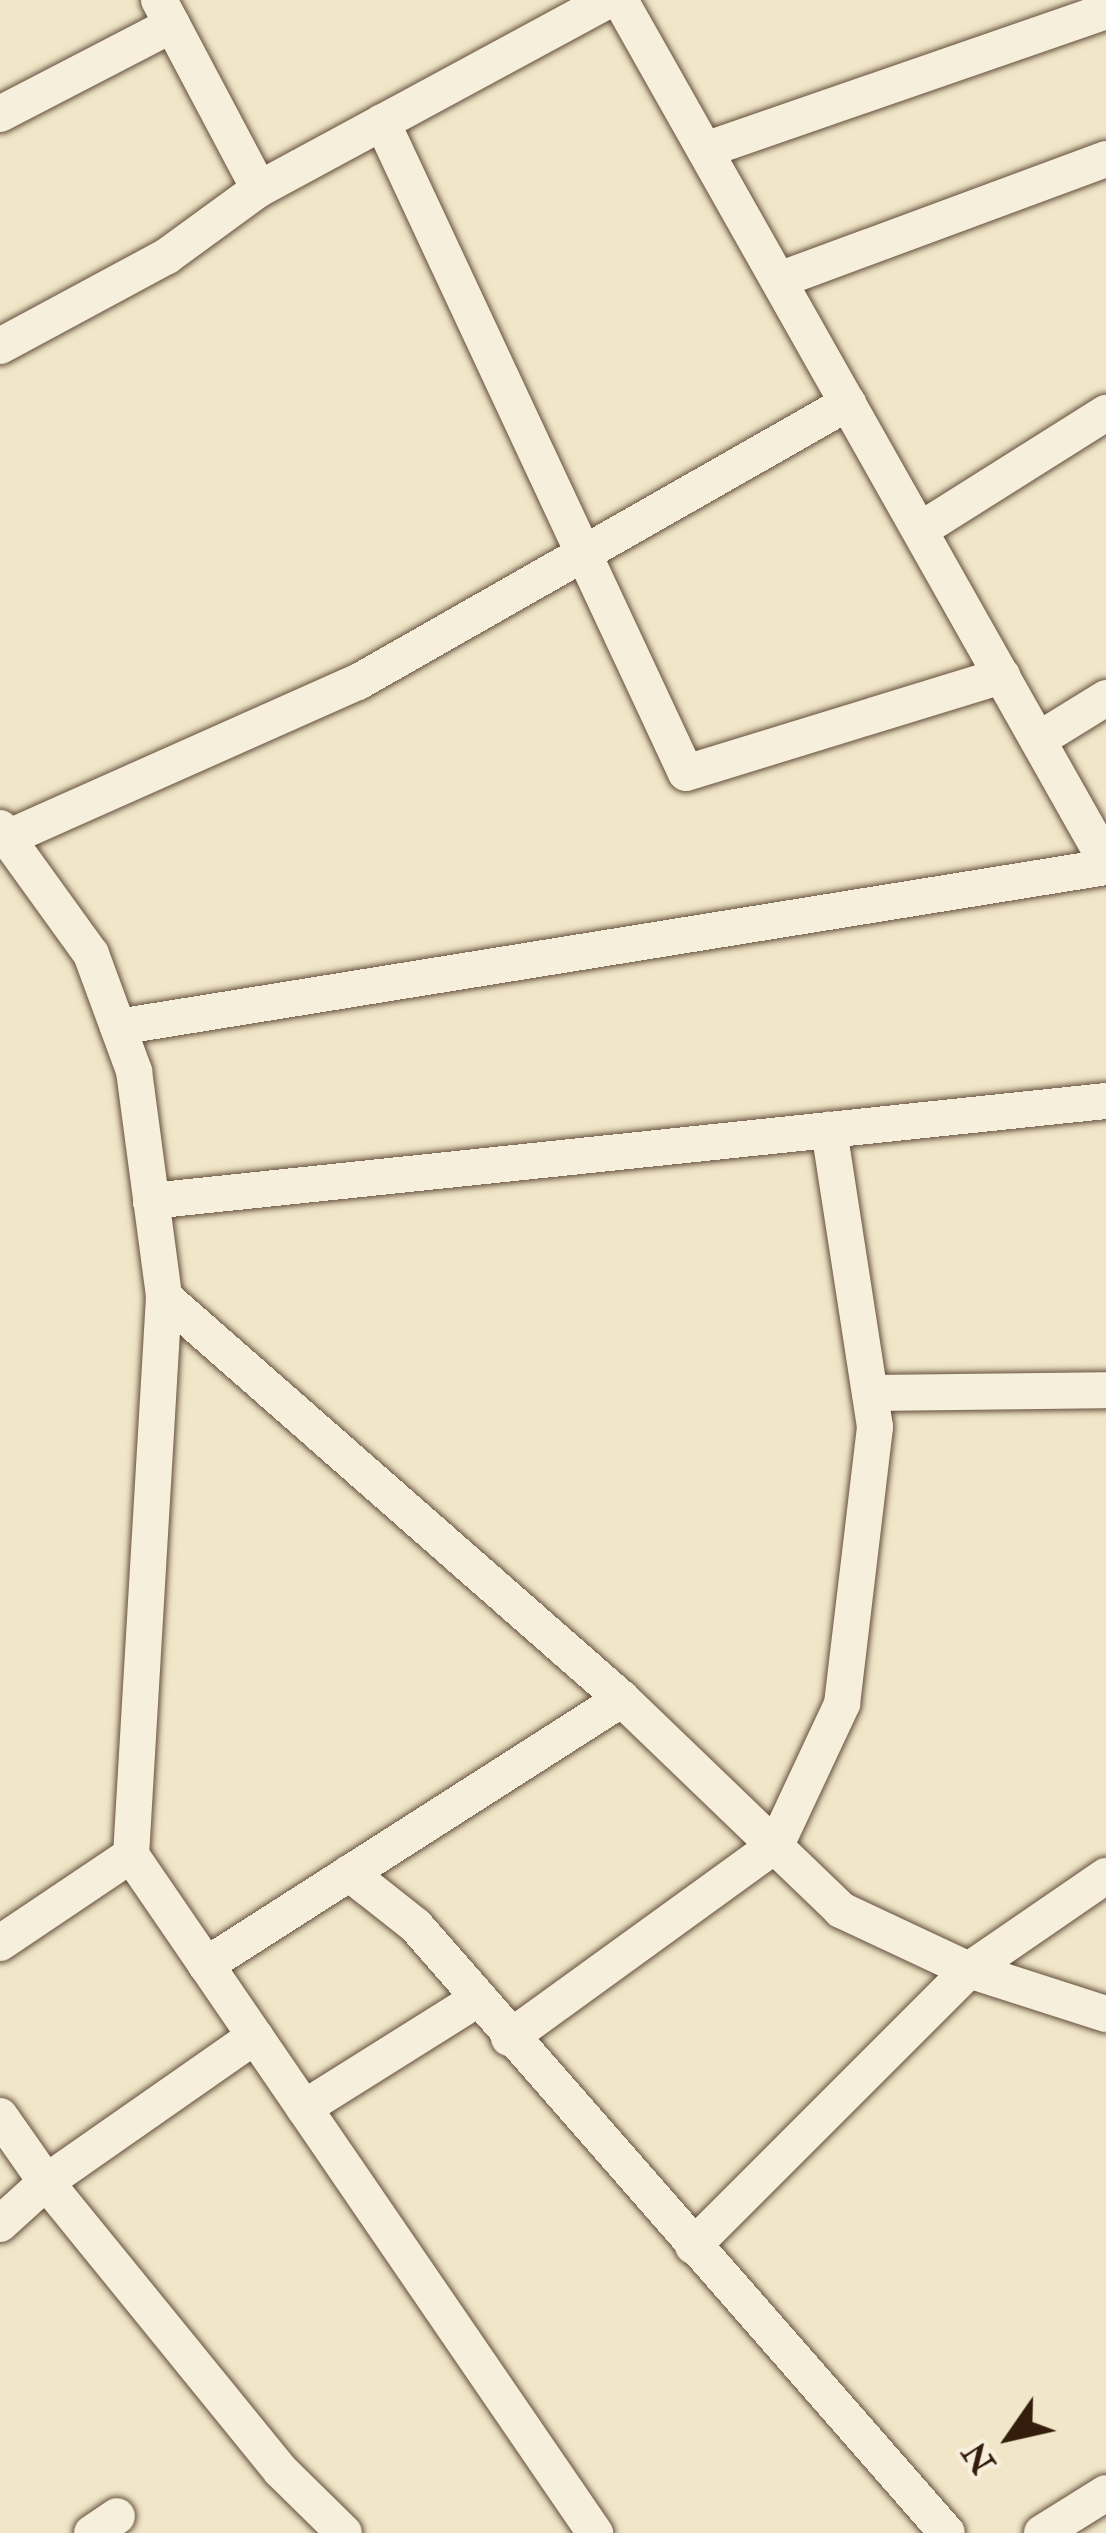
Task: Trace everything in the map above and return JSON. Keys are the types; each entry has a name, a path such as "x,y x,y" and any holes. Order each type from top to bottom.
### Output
{"street":[{"path":"0,346 166,256 259,189 608,0"},
{"path":"118,1027 1106,864 620,0"},
{"path":"705,150 1106,10"},
{"path":"0,114 166,12 259,189"},
{"path":"382,122 686,773 1002,676"},
{"path":"779,280 1106,159"},
{"path":"595,2533 131,1855 164,1297 134,1071 91,954 3,833 358,682 848,403"},
{"path":"920,530 1106,413"},
{"path":"1038,740 1106,698"},
{"path":"151,1201 1106,1101"},
{"path":"509,2038 776,1845 842,1704 875,1426 829,1130"},
{"path":"164,1297 622,1699 841,1910 969,1970 1106,2014"},
{"path":"870,1393 1106,1390"},
{"path":"206,1965 622,1699"},
{"path":"0,1943 131,1855"},
{"path":"349,1874 416,1926 509,2038 947,2533"},
{"path":"693,2246 969,1970 1106,1876"},
{"path":"304,2108 476,2000"},
{"path":"0,2224 46,2182 255,2036"},
{"path":"0,2116 46,2182 280,2471 344,2533"},
{"path":"1042,2533 1106,2493"}]}
